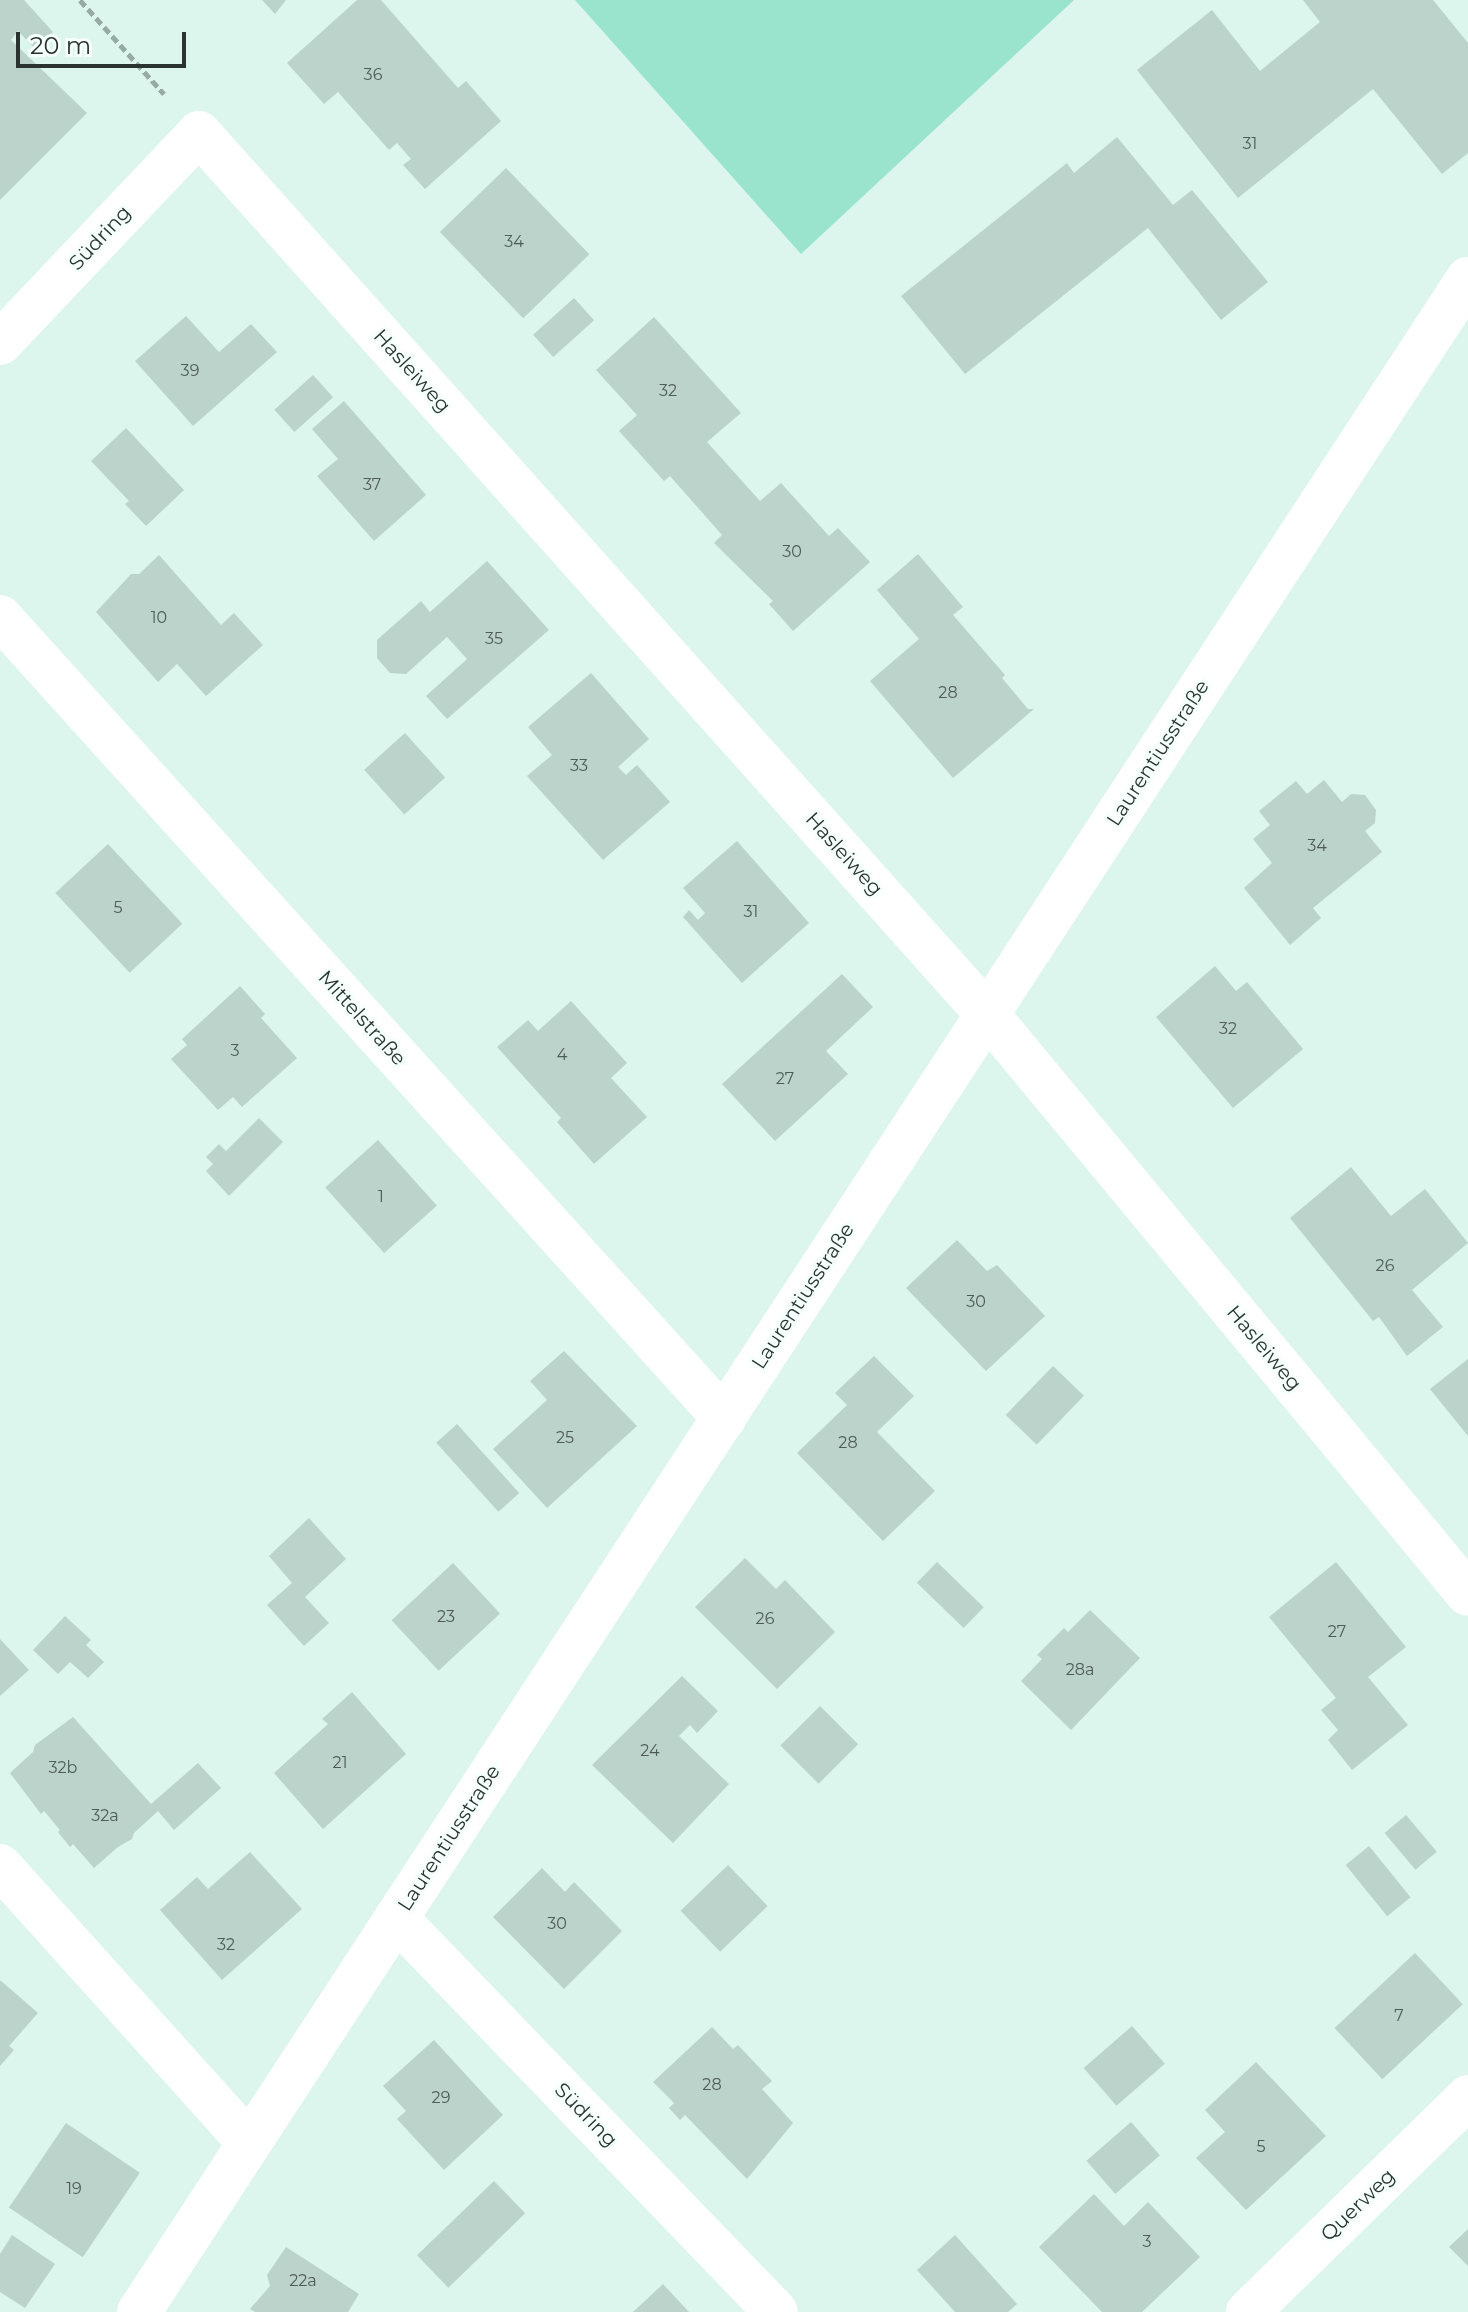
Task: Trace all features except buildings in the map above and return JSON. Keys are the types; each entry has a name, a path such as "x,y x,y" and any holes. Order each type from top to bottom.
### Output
{"street":[{"name":"Südring","path":"0,343 199,133"},
{"name":"Hasleiweg","path":"199,133 987,1014 1468,1594"},
{"name":"Laurentiusstraße","path":"139,2312 1468,279"},
{"name":"Mittelstraße","path":"0,617 724,1418"},
{"path":"0,1866 249,2143"},
{"name":"Südring","path":"396,1918 776,2312"},
{"name":"Querweg","path":"1248,2312 1468,2097"}],"path":[{"path":"80,0 199,133"}],"green space":[{"path":"575,0 1074,0 801,254"}]}
